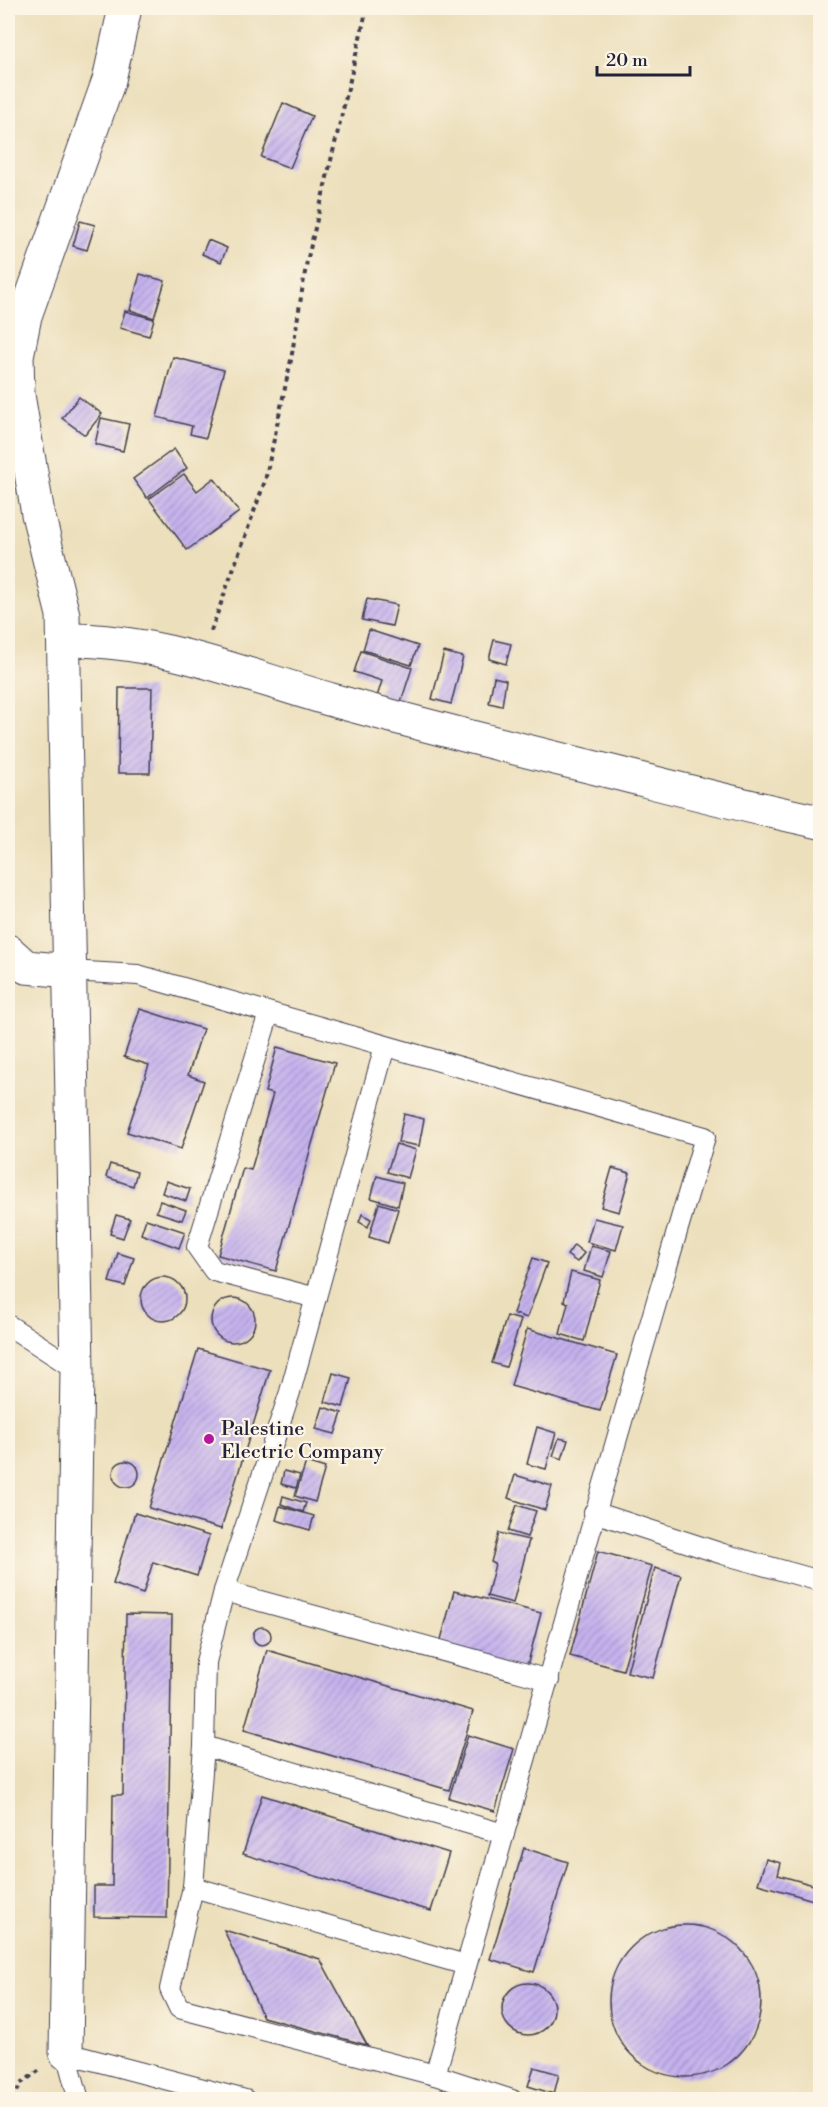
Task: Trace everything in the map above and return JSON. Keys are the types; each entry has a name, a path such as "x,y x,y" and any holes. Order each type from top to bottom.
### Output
{"street":[{"path":"66,2053 77,1370 64,640 63,615 38,514 13,392 25,316 109,80 125,8"},
{"path":"64,640 97,639 200,659 330,699 471,737 820,822"},
{"path":"8,951 26,967 70,971"}],"lane":[{"path":"70,971 138,975 705,1137 594,1512 549,1680 435,2075"},
{"path":"269,1013 197,1247 214,1271 316,1298"},
{"path":"385,1046 290,1392 224,1591 206,1662 204,1746 193,1887 170,1989 179,2008 435,2075 512,2100"},
{"path":"8,1325 77,1370"},
{"path":"594,1512 723,1554 820,1581"},
{"path":"224,1591 549,1680"},
{"path":"204,1746 504,1834"},
{"path":"193,1887 466,1965"},
{"path":"66,2053 79,2100"},
{"path":"66,2053 245,2100"}],"path":[{"path":"200,659 265,481 306,266 367,8"},
{"path":"14,2100 20,2084 66,2053"}],"building":[{"path":"283,103 312,116 290,168 261,157"},
{"path":"80,221 95,225 87,250 73,246"},
{"path":"208,240 227,248 221,262 202,254"},
{"path":"140,274 165,281 154,318 130,310"},
{"path":"125,311 154,319 149,336 120,328"},
{"path":"173,357 224,370 206,438 190,434 192,426 157,417"},
{"path":"79,397 102,414 85,435 62,418"},
{"path":"101,418 129,424 123,451 95,444"},
{"path":"174,449 187,468 147,498 133,479"},
{"path":"184,474 197,491 214,478 239,512 187,550 149,499"},
{"path":"367,599 397,605 392,626 362,620"},
{"path":"369,630 418,646 411,665 363,650"},
{"path":"494,640 511,644 506,664 489,659"},
{"path":"361,651 412,668 398,711 375,703 382,681 354,672"},
{"path":"444,652 463,657 451,704 432,699"},
{"path":"494,677 506,680 502,706 489,703"},
{"path":"119,688 152,688 150,773 118,773"},
{"path":"140,1009 203,1029 188,1075 204,1081 181,1149 127,1132 149,1065 124,1057"},
{"path":"277,1047 335,1063 276,1271 218,1255 243,1168 251,1170 273,1094 265,1092"},
{"path":"404,1114 424,1119 419,1146 398,1142"},
{"path":"396,1144 416,1150 408,1178 387,1172"},
{"path":"110,1164 137,1172 133,1186 106,1177"},
{"path":"612,1168 630,1173 619,1212 601,1207"},
{"path":"377,1176 403,1183 398,1206 371,1198"},
{"path":"166,1181 190,1189 186,1201 162,1193"},
{"path":"160,1201 186,1210 182,1220 156,1212"},
{"path":"379,1203 398,1209 388,1243 369,1237"},
{"path":"362,1214 371,1219 368,1227 359,1222"},
{"path":"116,1215 130,1219 123,1238 110,1234"},
{"path":"594,1218 623,1225 616,1250 587,1242"},
{"path":"146,1219 185,1232 179,1248 141,1234"},
{"path":"574,1245 584,1253 577,1262 567,1255"},
{"path":"591,1246 611,1251 603,1277 584,1271"},
{"path":"118,1253 134,1258 125,1286 109,1282"},
{"path":"533,1258 547,1263 527,1318 513,1313"},
{"path":"571,1272 600,1280 584,1341 560,1334 568,1303 564,1301"},
{"path":"163,1277 179,1283 185,1299 179,1315 163,1321 147,1315 141,1299 147,1283"},
{"path":"233,1298 241,1299 249,1304 254,1312 254,1328 249,1336 241,1341 233,1342 225,1341 217,1336 212,1328 211,1320 212,1312 217,1304 225,1299"},
{"path":"507,1316 521,1320 506,1367 492,1363"},
{"path":"527,1329 617,1355 600,1411 511,1386"},
{"name":"Palestine Electric Company","path":"198,1349 270,1370 221,1529 149,1508"},
{"path":"333,1373 351,1378 343,1407 325,1402"},
{"path":"323,1407 342,1413 335,1434 316,1429"},
{"path":"537,1427 556,1433 546,1469 527,1464"},
{"path":"559,1438 568,1440 562,1459 553,1456"},
{"path":"126,1461 135,1465 139,1474 135,1483 126,1487 117,1483 113,1474 117,1465"},
{"path":"306,1462 325,1468 315,1502 295,1496"},
{"path":"284,1471 300,1475 296,1488 281,1484"},
{"path":"515,1475 552,1486 545,1510 508,1498"},
{"path":"283,1496 306,1503 303,1512 281,1504"},
{"path":"517,1505 536,1511 527,1537 508,1531"},
{"path":"280,1506 314,1516 310,1530 276,1520"},
{"path":"135,1513 209,1536 197,1576 153,1562 143,1594 113,1584"},
{"path":"499,1533 529,1540 513,1603 487,1596 495,1564 491,1562"},
{"path":"598,1551 652,1566 623,1670 570,1656"},
{"path":"655,1568 681,1575 653,1678 627,1672"},
{"path":"454,1591 541,1613 526,1670 439,1647"},
{"path":"126,1614 172,1615 167,1918 94,1917 94,1886 112,1886 113,1795 123,1795"},
{"path":"262,1627 268,1630 271,1636 268,1642 262,1645 256,1642 253,1636 256,1630"},
{"path":"267,1650 473,1711 449,1790 244,1730"},
{"path":"468,1735 514,1749 495,1811 449,1798"},
{"path":"262,1795 449,1853 431,1911 243,1854"},
{"path":"524,1848 568,1862 534,1972 490,1959"},
{"path":"766,1859 781,1863 778,1875 817,1886 820,1875 820,1902 758,1884"},
{"path":"685,1925 714,1931 727,1938 738,1948 748,1959 755,1972 761,2001 755,2030 748,2043 738,2054 727,2064 714,2071 685,2077 656,2071 643,2064 632,2054 622,2043 615,2030 609,2001 615,1972 622,1959 632,1948 643,1938 656,1931"},
{"path":"224,1930 320,1959 367,2045 263,2017"},
{"path":"523,1983 533,1983 547,1990 554,2009 547,2028 533,2035 523,2035 513,2031 506,2024 502,2014 502,2004 506,1994 513,1987"},
{"path":"534,2067 559,2074 554,2094 528,2086"}],"place":[{"name":"Palestine Electric Company","path":"209,1439"}]}
